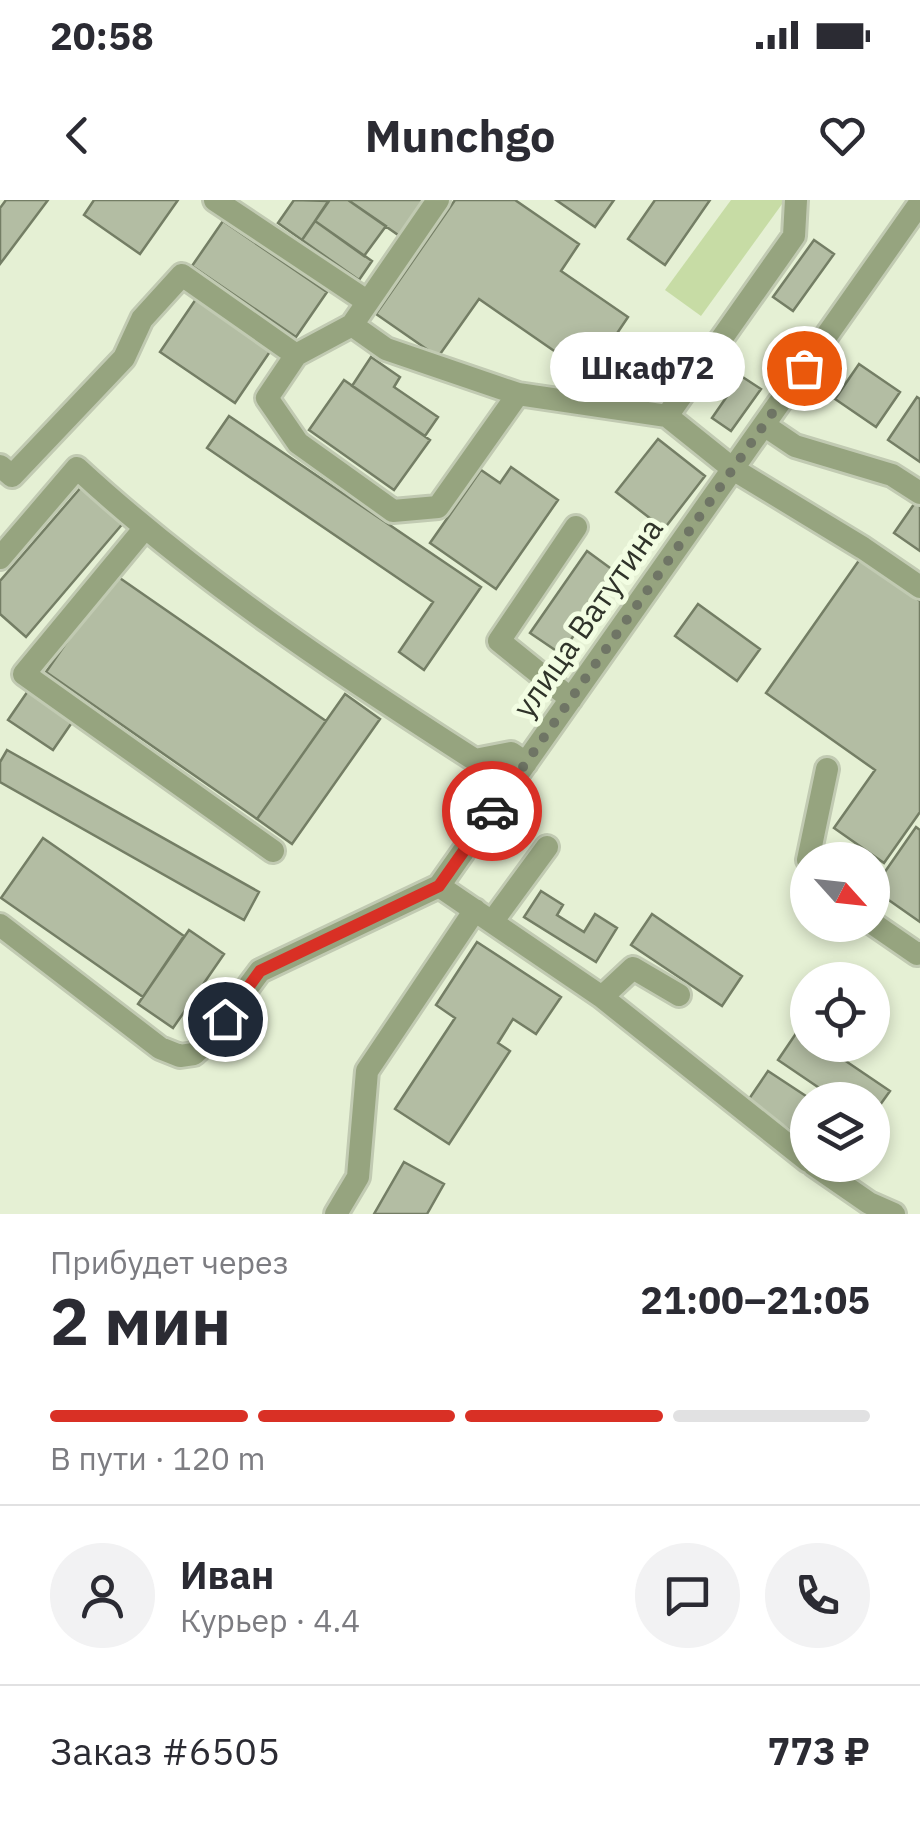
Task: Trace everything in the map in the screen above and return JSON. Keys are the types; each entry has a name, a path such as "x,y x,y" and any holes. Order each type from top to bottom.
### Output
{"street":[{"path":"215,200 368,302"},
{"path":"438,200 352,325 296,355 268,398 298,443 393,511 438,507 518,394"},
{"path":"666,416 794,236 796,200"},
{"name":"улица Ватутина","path":"0,926 160,1048 180,1056 194,1054 207,1042 260,971 439,886 764,425 912,233 920,203"},
{"path":"0,466 12,476 124,358 142,319 182,274 296,355"},
{"path":"352,325 386,349 518,394 666,416 733,469 920,588"},
{"path":"764,425 795,446 892,474 920,492"},
{"path":"0,558 77,468 144,529 391,706 475,760 511,753 526,763"},
{"path":"571,699 499,641 576,528"},
{"path":"144,529 24,674 273,851"},
{"path":"812,842 827,768"},
{"path":"336,1214 358,1177 367,1071 484,916 548,846"},
{"path":"439,886 602,997 790,1146"},
{"path":"890,936 920,953"},
{"path":"602,997 633,968 679,995"},
{"path":"839,1182 894,1214"}],"green space":[{"path":"731,200 785,200 701,316 665,290"}],"building":[{"path":"6,200 48,200 0,264 0,208"},
{"path":"94,200 178,200 140,254 84,215"},
{"path":"294,200 329,201 302,240 278,223"},
{"path":"329,200 348,200 386,226 364,256 315,221"},
{"path":"348,200 427,200 401,237"},
{"path":"455,200 515,200 579,244 561,271 628,317 589,375 479,299 438,357 376,314"},
{"path":"556,200 614,200 595,227"},
{"path":"655,200 710,200 665,265 628,239"},
{"path":"223,221 327,292 296,337 192,266"},
{"path":"315,221 372,261 359,280 302,240"},
{"path":"814,240 834,254 793,311 773,297"},
{"path":"196,299 271,350 235,403 160,352"},
{"path":"371,357 400,377 394,387 438,417 425,436 352,386"},
{"path":"859,364 900,392 876,427 835,399"},
{"path":"741,376 761,389 731,431 712,418"},
{"path":"344,380 430,440 394,490 309,430"},
{"path":"917,397 920,399 920,462 888,440"},
{"path":"229,416 481,587 424,670 399,652 433,602 207,448"},
{"path":"658,439 705,476 664,529 616,492"},
{"path":"511,467 558,500 496,589 430,543 481,470 500,483"},
{"path":"83,485 125,521 26,637 0,614 0,581"},
{"path":"920,497 920,551 894,533"},
{"path":"587,551 617,573 561,654 530,633"},
{"path":"860,559 920,601 920,812 890,854 890,842 854,842 834,828 875,770 766,693"},
{"path":"114,574 326,721 257,819 46,672"},
{"path":"698,604 760,649 737,681 675,636"},
{"path":"30,688 75,718 53,750 8,720"},
{"path":"345,694 380,719 292,844 257,819"},
{"path":"7,750 259,892 244,920 0,782 0,762"},
{"path":"916,827 920,830 920,922 890,901 890,864"},
{"path":"43,838 184,936 143,997 1,898"},
{"path":"541,891 563,905 557,915 584,932 595,914 617,928 596,962 524,917"},
{"path":"652,914 742,976 722,1006 631,945"},
{"path":"189,930 224,954 173,1028 138,1004"},
{"path":"477,942 561,997 536,1034 513,1019 498,1043 510,1051 449,1144 395,1109 455,1018 436,1005"},
{"path":"790,1042 790,1062 847,1062 877,1082 810,1082 778,1060"},
{"path":"768,1071 790,1086 790,1130 747,1102"},
{"path":"404,1162 444,1184 427,1214 374,1214"}],"way so far":[{"path":"492,811 804,368"}],"place":[{"name":"Шкаф72","path":"804,368"}],"route":[{"path":"225,1019 260,971 439,886 492,811"}]}
